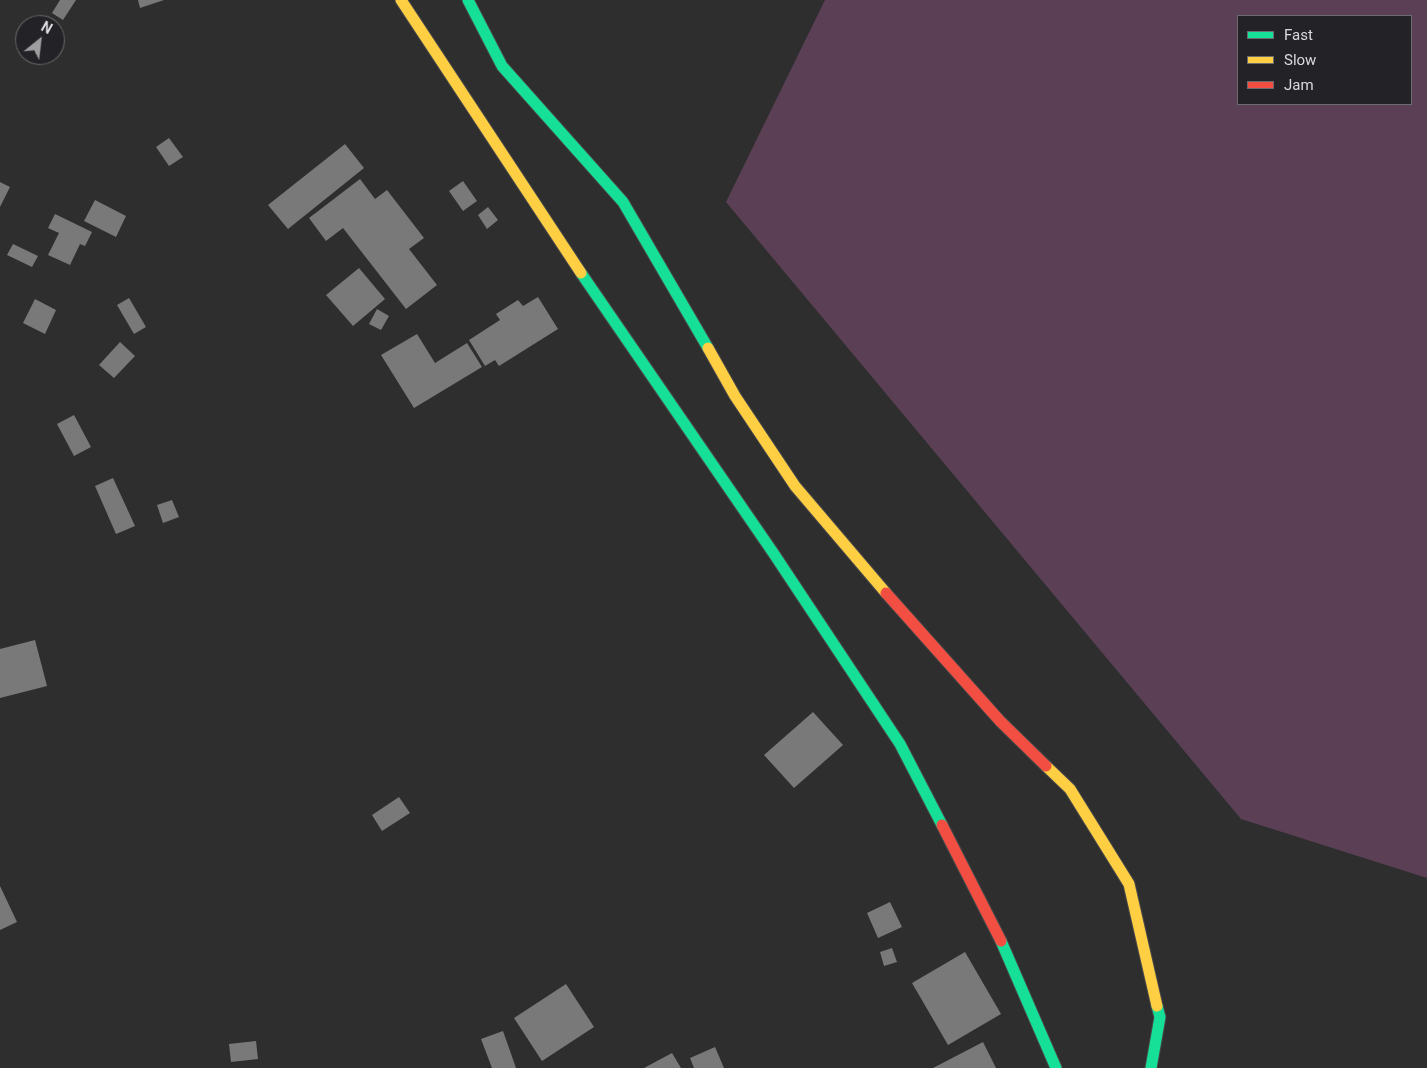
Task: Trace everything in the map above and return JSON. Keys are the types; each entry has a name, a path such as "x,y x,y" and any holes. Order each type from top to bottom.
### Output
{"street":[{"path":"402,0 548,224 774,554 900,744 992,920 1056,1068"},
{"path":"468,0 502,66 623,202 735,396 794,486 1000,721 1070,789 1129,884 1160,1017 1151,1068"}],"shaded area":[{"path":"825,0 1427,0 1427,878 1241,819 726,202"}],"building":[{"path":"60,0 76,0 65,17 65,15 52,13"},
{"path":"138,0 164,0 140,8"},
{"path":"169,138 183,157 169,166 156,147"},
{"path":"345,144 364,168 288,229 268,205"},
{"path":"360,179 375,199 387,190 424,238 409,249 437,285 406,309 343,228 326,241 309,218"},
{"path":"463,181 477,201 463,211 449,191"},
{"path":"0,182 10,187 0,207"},
{"path":"95,200 126,216 116,237 84,221"},
{"path":"488,207 498,220 487,229 478,215"},
{"path":"55,214 92,232 85,246 80,244 70,265 48,255 59,233 48,228"},
{"path":"13,244 38,256 32,267 7,255"},
{"path":"359,268 385,299 353,326 326,295"},
{"path":"538,297 558,329 499,366 495,360 485,366 469,340 500,320 496,314 518,300 523,306"},
{"path":"129,298 146,327 134,334 117,305"},
{"path":"35,299 56,310 45,334 23,323"},
{"path":"377,309 389,316 381,330 369,324"},
{"path":"417,334 435,363 467,343 482,367 414,408 381,355"},
{"path":"120,342 135,356 114,378 99,365"},
{"path":"74,415 91,447 74,456 57,424"},
{"path":"113,478 135,526 116,534 95,486"},
{"path":"172,500 179,517 163,523 157,505"},
{"path":"35,640 47,686 0,698 0,649"},
{"path":"813,712 843,745 794,788 764,755"},
{"path":"399,797 410,813 382,831 372,815"},
{"path":"0,886 17,922 0,930"},
{"path":"890,902 902,927 878,938 867,913"},
{"path":"892,948 897,962 884,966 880,952"},
{"path":"965,952 1001,1014 948,1045 912,983"},
{"path":"566,984 594,1027 542,1061 514,1018"},
{"path":"503,1031 516,1068 492,1068 481,1039"},
{"path":"256,1041 258,1059 231,1062 229,1044"},
{"path":"983,1042 996,1068 933,1068"},
{"path":"715,1047 724,1068 694,1068 690,1058"},
{"path":"672,1053 681,1068 644,1068"}],"traffic: fast":[{"path":"468,0 502,66 623,202 708,348"},
{"path":"581,273 774,554 900,744 942,825"},
{"path":"1001,941 1056,1068"},
{"path":"1151,1068 1160,1017 1157,1006"}],"traffic: slow":[{"path":"401,0 581,273"},
{"path":"708,348 735,396 795,486 886,593"},
{"path":"1046,766 1070,789 1129,884 1157,1006"}],"traffic: jam":[{"path":"886,593 1000,721 1046,766"},
{"path":"942,825 1001,941"}]}
